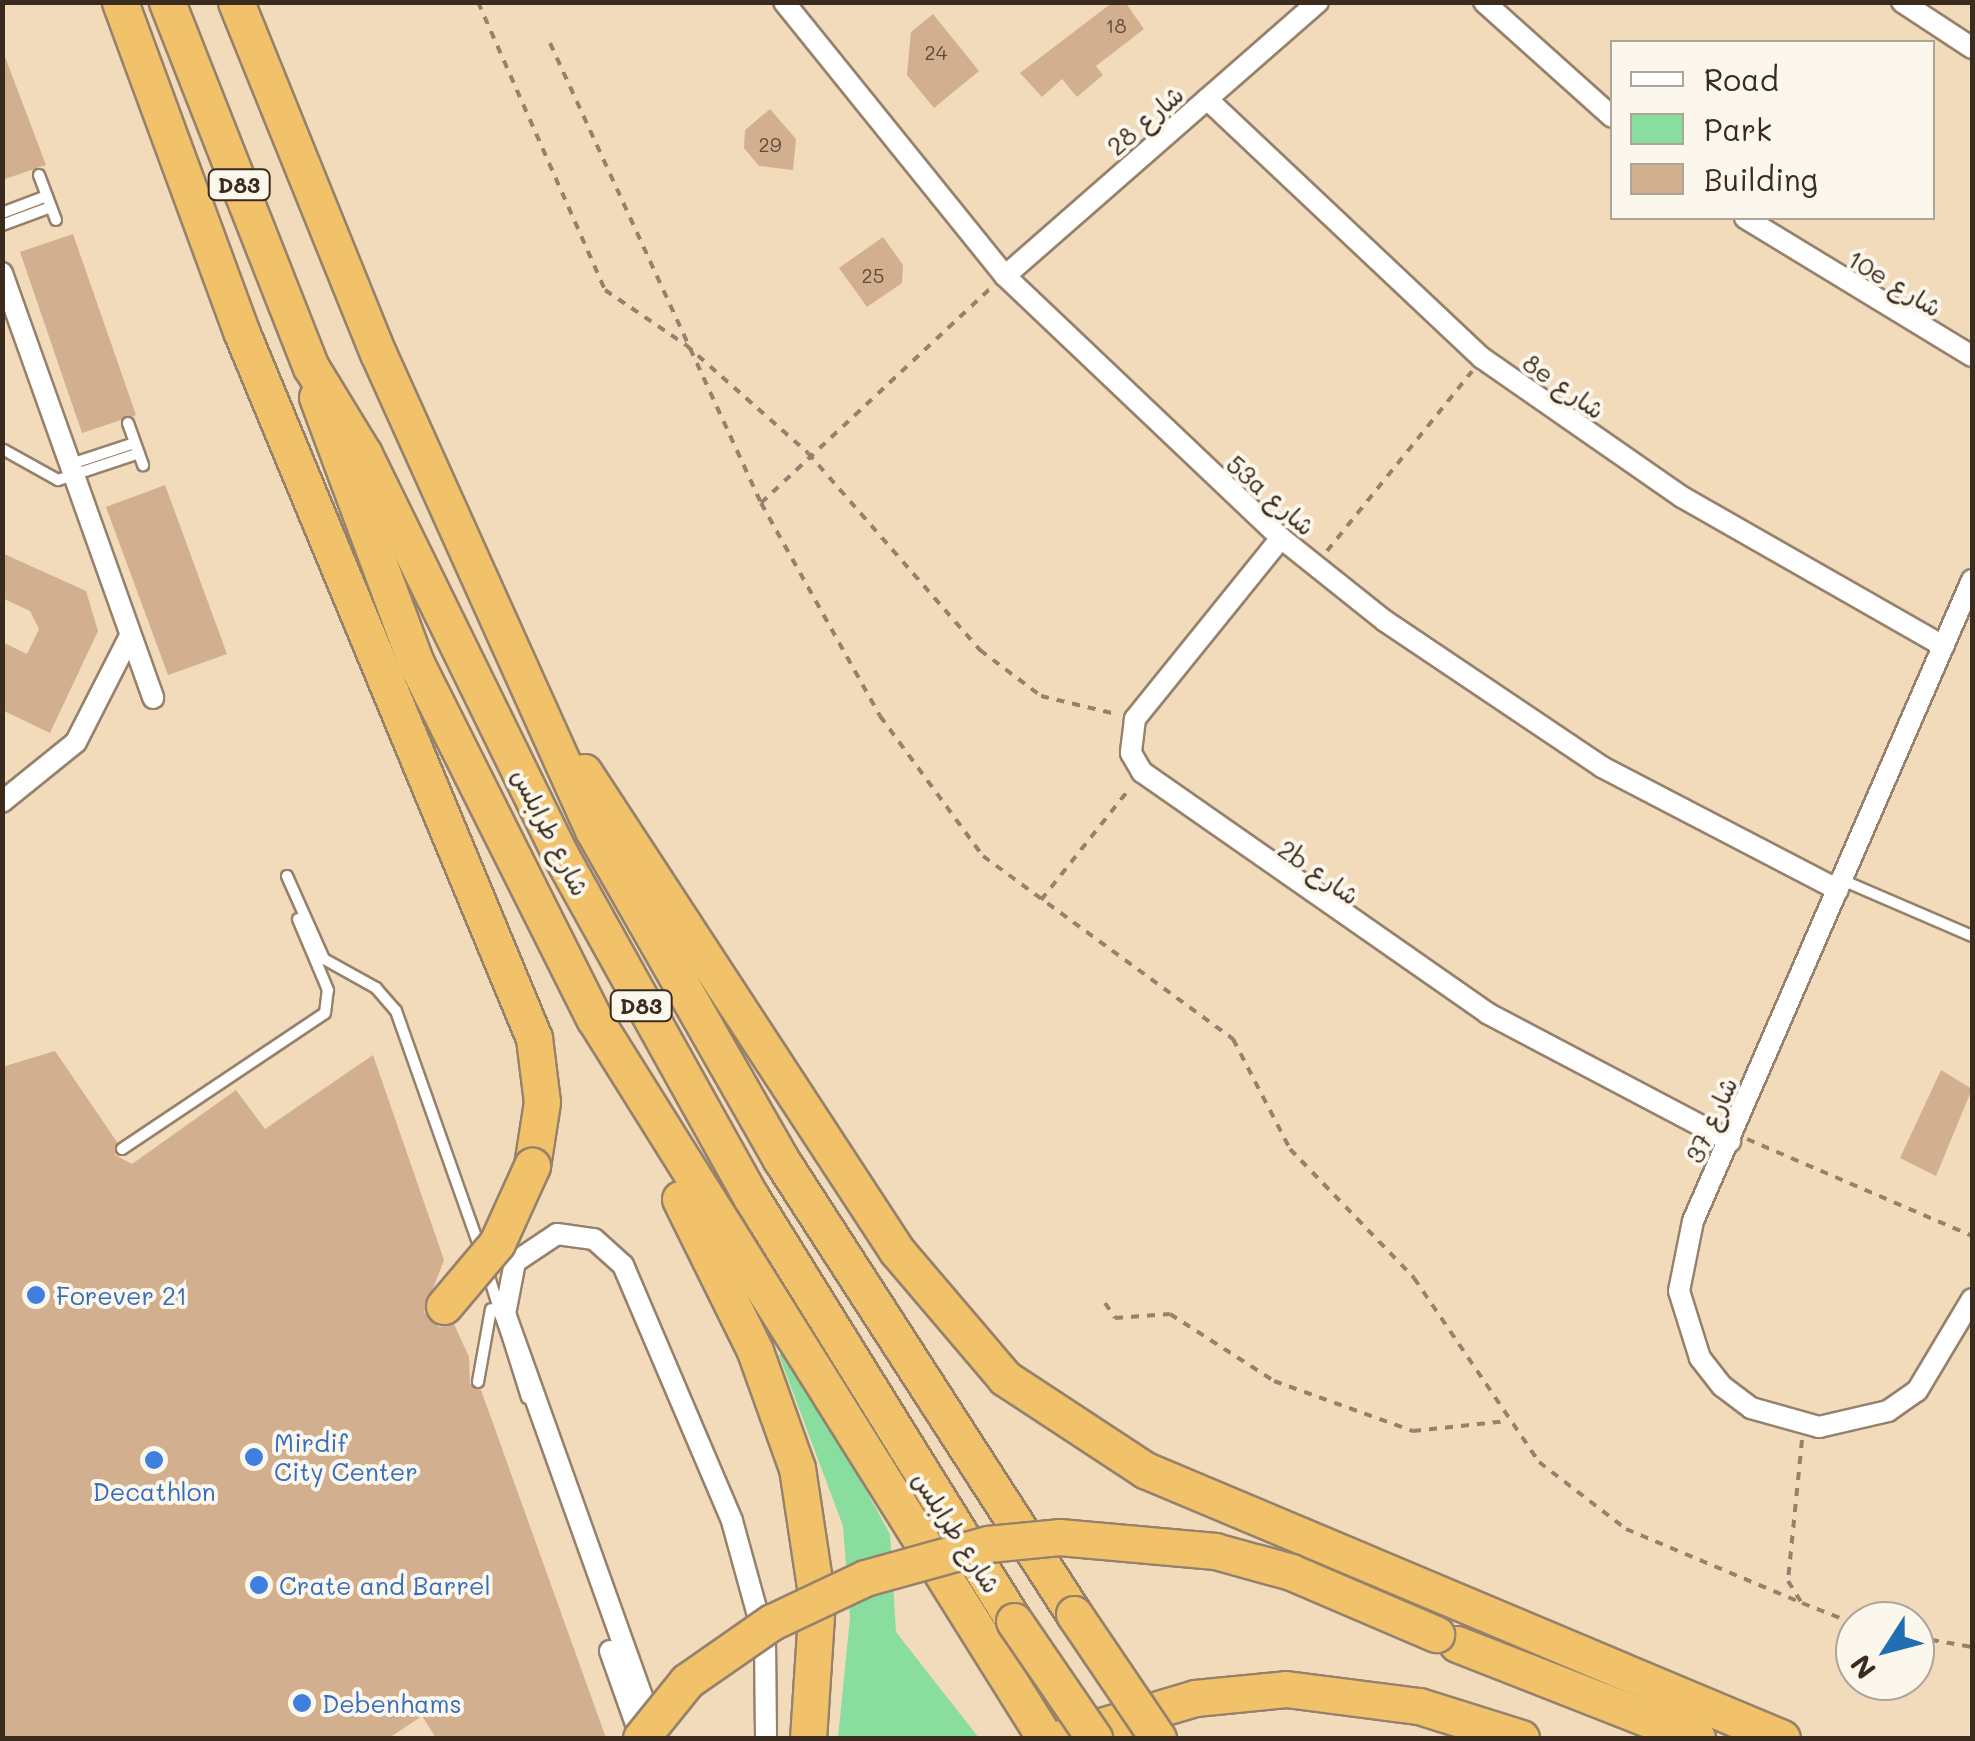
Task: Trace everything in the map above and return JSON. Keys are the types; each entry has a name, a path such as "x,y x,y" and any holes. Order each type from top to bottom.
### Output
{"highway":[{"path":"120,2 241,330 534,1038 542,1102 532,1166 497,1243 444,1306"},
{"name":"شارع طرابلس","path":"167,2 311,367 364,454 633,992 844,1354 1014,1622 1094,1738"},
{"name":"شارع طرابلس","path":"236,2 378,353 560,742 593,830 692,1010 898,1350 1158,1738"},
{"path":"311,367 338,467 416,662 755,1351 798,1468 816,1600 808,1738"},
{"path":"560,742 928,1296 1005,1378 1145,1470 1782,1738"},
{"path":"594,1018 989,1659 1045,1738"},
{"path":"624,1738 646,1705 772,1622 865,1578 988,1544 1059,1537 1215,1551 1291,1572 1446,1639 1697,1738"},
{"path":"1446,1639 1652,1738"},
{"path":"641,1738 687,1681"},
{"path":"658,1738 687,1681"},
{"path":"1062,1738 1195,1698 1286,1689 1419,1706 1521,1738"}],"street":[{"name":"شارع 28","path":"1005,276 1318,2"},
{"path":"1484,2 1610,116"},
{"path":"1902,2 1972,48"},
{"name":"53a شارع","path":"792,5 1005,276 1281,538 1602,768 1840,885"},
{"name":"8e شارع","path":"1207,98 1482,358 1682,497 1943,646"},
{"name":"10e شارع","path":"1748,220 1972,356"},
{"path":"4,282 10,315 74,470 153,698"},
{"path":"1142,772 1130,753 1135,719 1281,538"},
{"name":"شارع 37","path":"1972,580 1682,1255 1686,1326 1722,1386 1803,1425 1854,1423 1917,1391 1972,1299"},
{"path":"2,802 76,742 130,636"},
{"name":"2b شارع","path":"1142,772 1487,1013 1732,1137"},
{"path":"658,1738 534,1412 504,1290 533,1244 582,1235 606,1246 629,1276 746,1560 765,1641 766,1738"},
{"path":"564,1495 641,1738"}],"lane":[{"path":"39,175 56,220"},
{"path":"2,212 49,202"},
{"path":"2,226 49,202"},
{"path":"128,423 144,466"},
{"path":"4,450 50,478 137,448"},
{"path":"286,876 328,964 376,988 396,1011 492,1303 534,1412"},
{"path":"1840,885 1972,936"},
{"path":"122,1149 325,1013 328,990 298,919"},
{"path":"478,1382 492,1303"}],"path":[{"path":"478,2 595,278 686,346 808,453 980,650 1041,696 1135,719"},
{"path":"550,42 761,503 890,732 941,788 983,856 1233,1039 1290,1149 1405,1266 1540,1462 1626,1529 1835,1616"},
{"path":"761,503 808,453 1005,276"},
{"path":"1315,566 1482,358"},
{"path":"1041,900 1142,772"},
{"path":"1732,1137 1972,1236"},
{"path":"1105,1302 1115,1318 1170,1314 1274,1380 1414,1431 1509,1420"},
{"path":"1802,1603 1788,1568 1803,1425"},
{"path":"1935,1641 1972,1647"}],"green space":[{"path":"788,1348 890,1534 896,1632 979,1738 838,1738 850,1618 843,1526 779,1355"}],"building":[{"path":"1113,2 1125,2 1144,29 1096,66 1103,75 1077,97 1062,79 1042,97 1020,73"},
{"path":"933,14 979,71 934,108 907,75 911,32"},
{"path":"2,49 46,165 2,180"},
{"path":"770,109 796,139 793,170 759,166 744,148 745,130"},
{"path":"73,234 136,415 82,433 20,252"},
{"path":"883,237 903,265 902,283 867,307 839,268"},
{"path":"165,485 227,654 168,675 106,507"},
{"path":"2,553 86,591 98,631 50,733 2,710 2,642 27,654 39,629 30,611 2,598"},
{"name":"Mirdif City Center","path":"55,1051 117,1142 115,1155 132,1164 236,1090 265,1129 373,1055 444,1260 424,1312 439,1327 454,1324 469,1357 470,1384 481,1390 606,1738 436,1738 422,1716 389,1738 2,1738 2,1067"},
{"path":"1941,1070 1972,1089 1936,1176 1900,1158"}],"place":[{"name":"Forever 21","path":"36,1295"},
{"name":"Mirdif City Center","path":"254,1457"},
{"name":"Decathlon","path":"154,1460"},
{"name":"Crate and Barrel","path":"259,1585"},
{"name":"Debenhams","path":"302,1703"}]}
